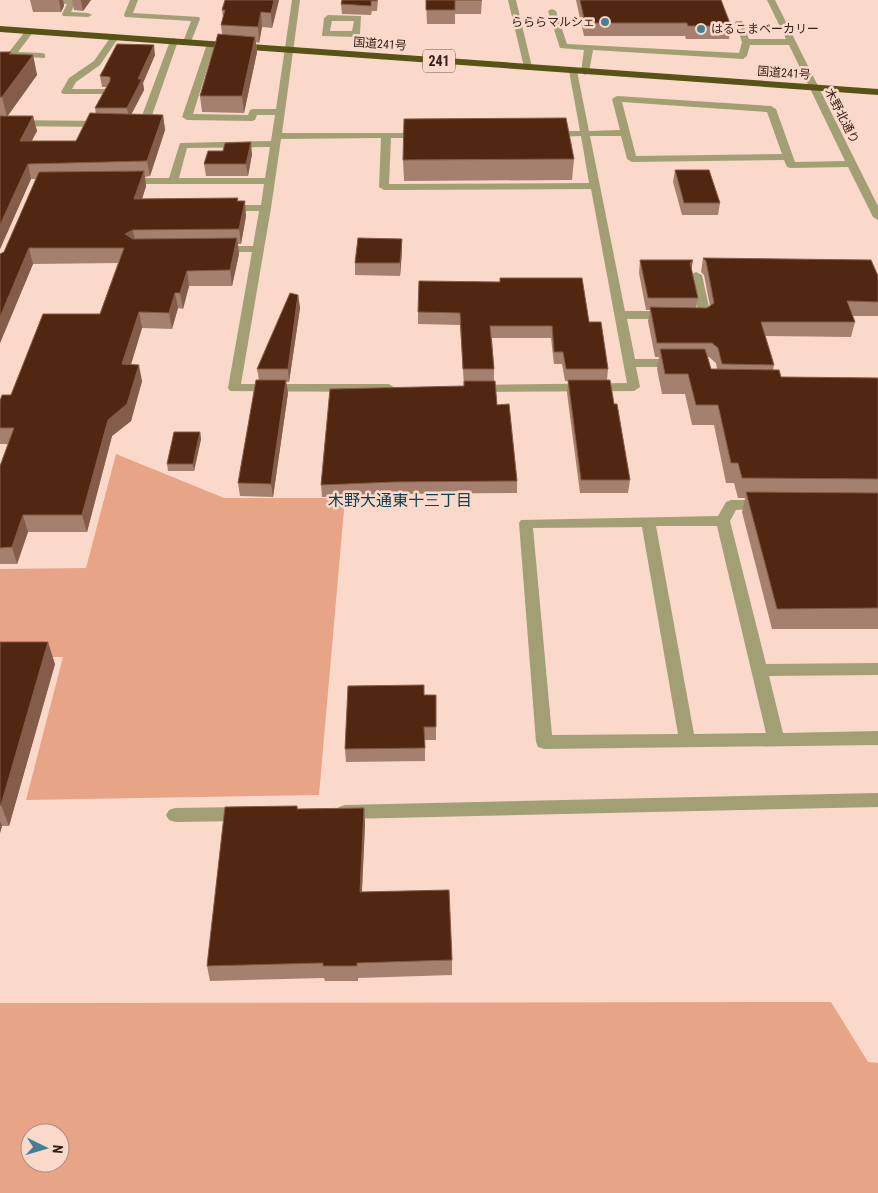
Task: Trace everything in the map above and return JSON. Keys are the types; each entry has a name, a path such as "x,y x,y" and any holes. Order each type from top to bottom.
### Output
{"highway":[{"name":"国道241号","path":"0,28 287,50 346,44 528,68 878,92"}],"street":[{"path":"52,0 51,2 72,2 66,14 88,15"},
{"path":"134,0 128,15 196,19 187,42"},
{"path":"296,0 287,50 266,208 234,388 400,388"},
{"path":"512,0 528,68"},
{"name":"木野北通り","path":"771,0 878,217"},
{"path":"552,11 563,46 743,56 746,42 739,23"},
{"path":"30,31 12,54 42,56"},
{"path":"105,92 66,92 72,80 97,63 115,37"},
{"path":"0,123 144,124 174,41"},
{"path":"746,42 792,42"},
{"path":"211,44 187,117 252,118 253,112 279,112"},
{"path":"468,388 634,387 585,134 579,71 589,47"},
{"path":"788,157 632,159 617,99 771,109 791,165 852,164"},
{"path":"539,134 625,133"},
{"path":"386,135 384,187 595,186"},
{"path":"173,181 183,145 386,135 436,135"},
{"path":"114,181 270,181"},
{"path":"209,209 266,208"},
{"path":"202,249 258,249"},
{"path":"620,315 705,316 696,275"},
{"path":"630,363 688,363"},
{"path":"776,739 723,521 731,505 780,505"},
{"path":"723,521 526,523 544,742 878,738"},
{"path":"648,522 687,740"},
{"path":"758,670 878,669"},
{"path":"333,812 878,800"},
{"path":"175,815 264,813"}],"shaded area":[{"path":"116,454 224,498 345,498 319,795 26,800 63,657 0,657 0,569 86,568"},
{"path":"831,1002 868,1062 878,1063 878,1193 0,1193 0,1003"}],"building":[{"path":"225,0 274,0 271,13 261,12 258,27 221,25 225,10 222,10"},
{"path":"342,0 377,1 371,1 371,6 341,4"},
{"path":"426,0 455,0 455,10 426,10"},
{"path":"580,0 721,0 731,26 688,26 687,23 585,23"},
{"path":"218,34 255,37 242,96 200,96"},
{"path":"117,44 154,45 138,79 142,79 127,108 95,108 110,81 110,77 100,76"},
{"path":"0,52 33,55 2,97 0,97"},
{"path":"90,113 163,115 147,161 28,164 0,225 0,116 33,116 20,141 76,141"},
{"path":"566,118 574,159 403,160 404,119"},
{"path":"251,142 246,164 204,164 208,151 223,151 225,143"},
{"path":"675,170 709,170 720,203 684,203"},
{"path":"144,171 134,199 238,198 237,201 245,201 239,229 133,230 125,234 133,239 237,238 230,270 187,271 180,293 175,293 169,313 139,312 122,364 139,365 127,404 108,420 82,515 23,515 12,547 0,548 0,466 14,428 0,428 0,401 2,395 11,395 43,314 100,314 124,248 29,248 0,317 0,254 4,252 39,172"},
{"path":"358,238 402,239 400,263 355,263"},
{"path":"703,258 871,260 878,276 878,302 847,301 855,322 761,322 774,365 722,364 718,348 712,343 657,343 650,307 707,308 714,303 706,261"},
{"path":"640,260 693,260 690,263 698,298 648,298"},
{"path":"500,278 582,278 589,322 601,322 608,369 566,369 563,352 554,352 552,326 490,326 494,369 463,369 460,313 418,312 419,281 500,282"},
{"path":"290,293 298,295 288,369 257,369"},
{"path":"660,349 705,349 711,369 779,370 781,377 878,378 878,479 742,478 738,463 731,463 718,405 696,405 688,374 665,374"},
{"path":"256,380 286,380 271,484 238,483"},
{"path":"568,380 610,380 614,404 617,404 630,480 581,480"},
{"path":"464,381 495,381 497,405 509,404 517,481 321,485 330,389 464,386"},
{"path":"174,432 200,432 193,464 167,464"},
{"path":"746,492 878,493 878,608 777,609"},
{"path":"0,642 48,642 1,805 0,805"},
{"path":"424,685 424,695 436,695 436,727 424,727 425,748 345,749 348,686"},
{"path":"297,806 297,809 364,808 360,892 449,890 452,960 357,963 357,966 323,966 323,963 207,966 225,807"}],"place":[{"name":"らららマルシェ","path":"605,22"},
{"name":"はるこまベーカリー","path":"701,29"}],"district":[{"name":"木野大通東十三丁目","path":"400,500"}]}
